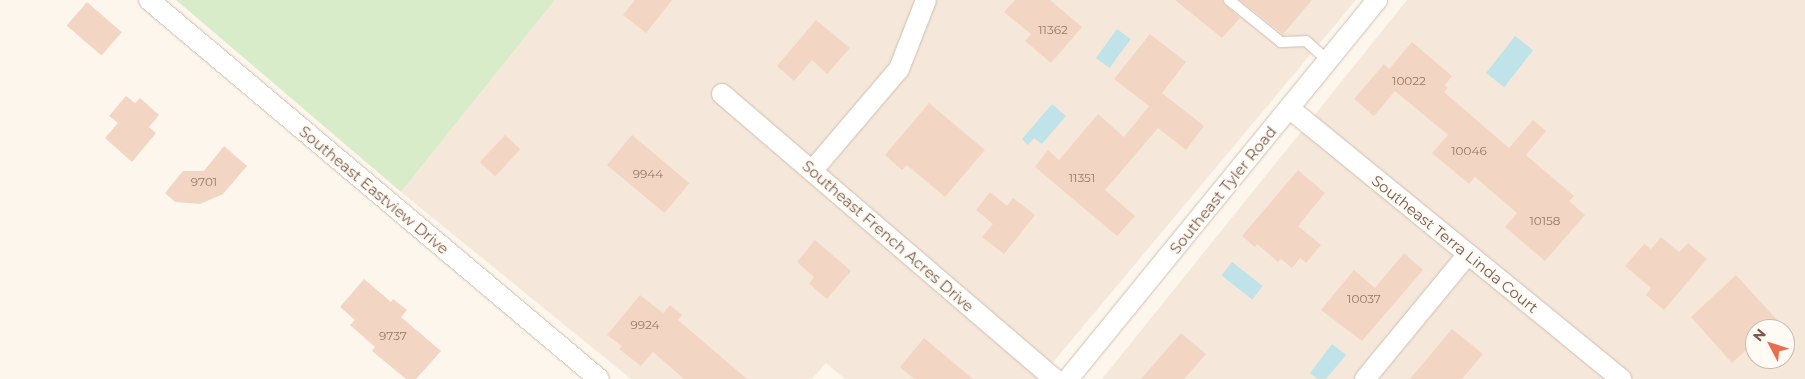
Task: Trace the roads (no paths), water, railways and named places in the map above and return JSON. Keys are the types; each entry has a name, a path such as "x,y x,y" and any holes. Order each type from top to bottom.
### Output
{"street":[{"name":"Southeast Eastview Drive","path":"149,0 598,379"},
{"path":"812,171 899,69 926,0"},
{"name":"Southeast Tyler Road","path":"1068,379 1377,0"},
{"name":"Southeast French Acres Drive","path":"722,94 1055,379"},
{"name":"Southeast Terra Linda Court","path":"1290,108 1621,379"},
{"path":"1365,379 1468,254"}],"lane":[{"path":"1229,0 1281,42 1306,41 1327,60"}],"water":[{"path":"1117,29 1131,39 1110,68 1096,58"},
{"path":"1515,36 1533,50 1504,87 1486,73"},
{"path":"1052,104 1066,116 1042,144 1034,138 1028,145 1022,139"},
{"path":"1232,262 1263,286 1252,299 1222,275"},
{"path":"1332,344 1346,355 1326,379 1318,379 1310,373"}]}
